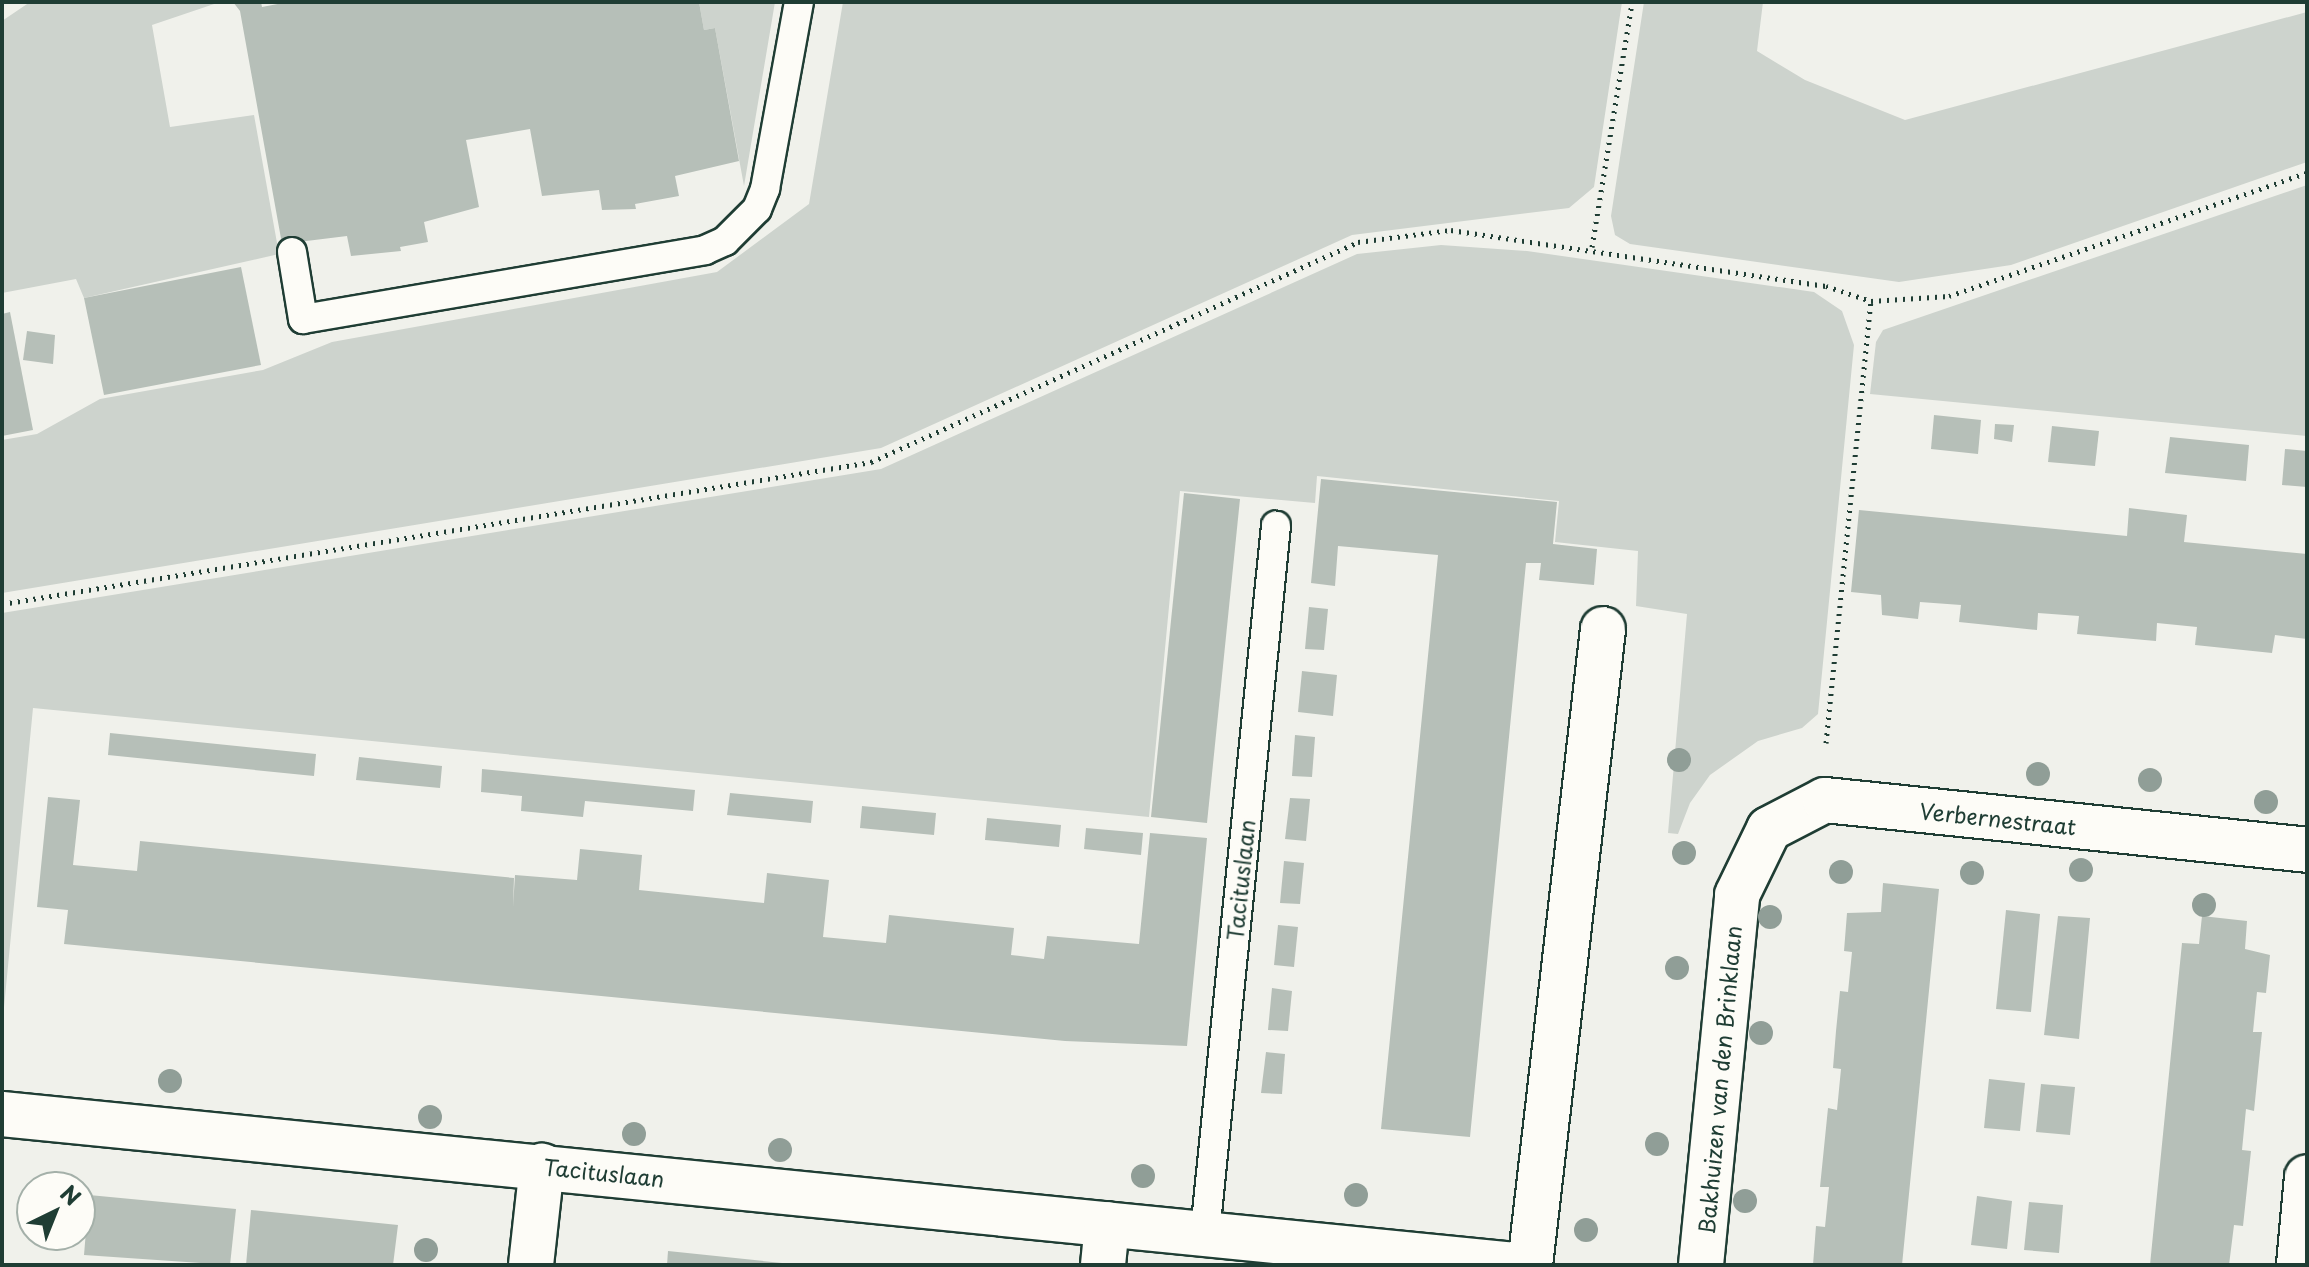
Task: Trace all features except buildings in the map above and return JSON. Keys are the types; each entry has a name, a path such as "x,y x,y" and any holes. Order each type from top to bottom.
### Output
{"street":[{"path":"1530,1265 1603,629"},
{"name":"Verbernestraat","path":"1825,800 2307,850"},
{"name":"Bakhuizen van den Brinklaan","path":"1701,1265 1737,895 1769,829 1825,800"},
{"name":"Tacituslaan","path":"2,1114 542,1166 1105,1245 1205,1233 1516,1265"},
{"path":"531,1265 542,1166"},
{"path":"2299,1265 2307,1177"}],"lane":[{"path":"292,252 303,319 705,250 725,241 750,218 765,189 799,2"},
{"name":"Tacituslaan","path":"1205,1233 1276,526"}],"path":[{"path":"1592,247 1632,2"},
{"path":"2,604 871,462 1358,242 1451,230 1592,247 1826,286 1871,301 1949,296 2307,173"},
{"path":"1825,800 1826,712 1871,301"}],"shaded area":[{"path":"30,2 220,2 152,25 170,127 254,115 279,254 84,298 76,279 2,293 2,21"},
{"path":"699,2 775,2 744,186 715,28 704,30"},
{"path":"843,2 1622,2 1594,187 1569,208 1352,235 881,448 2,593 2,440 37,434 100,399 263,370 332,342 717,272 809,204"},
{"path":"1644,2 1763,2 1757,51 1805,80 1905,120 2307,12 2307,162 2011,265 1899,282 1630,244 1615,235 1611,216"},
{"path":"2307,185 2307,436 1870,394 1876,342 1883,330"},
{"path":"1441,245 1527,251 1814,292 1842,311 1854,345 1818,714 1802,728 1758,741 1710,775 1690,803 1678,834 1668,833 1687,614 1636,606 1638,551 1555,542 1559,501 1317,476 1315,503 1180,491 1149,817 33,708 2,1028 2,613 881,469 1357,254"}]}
